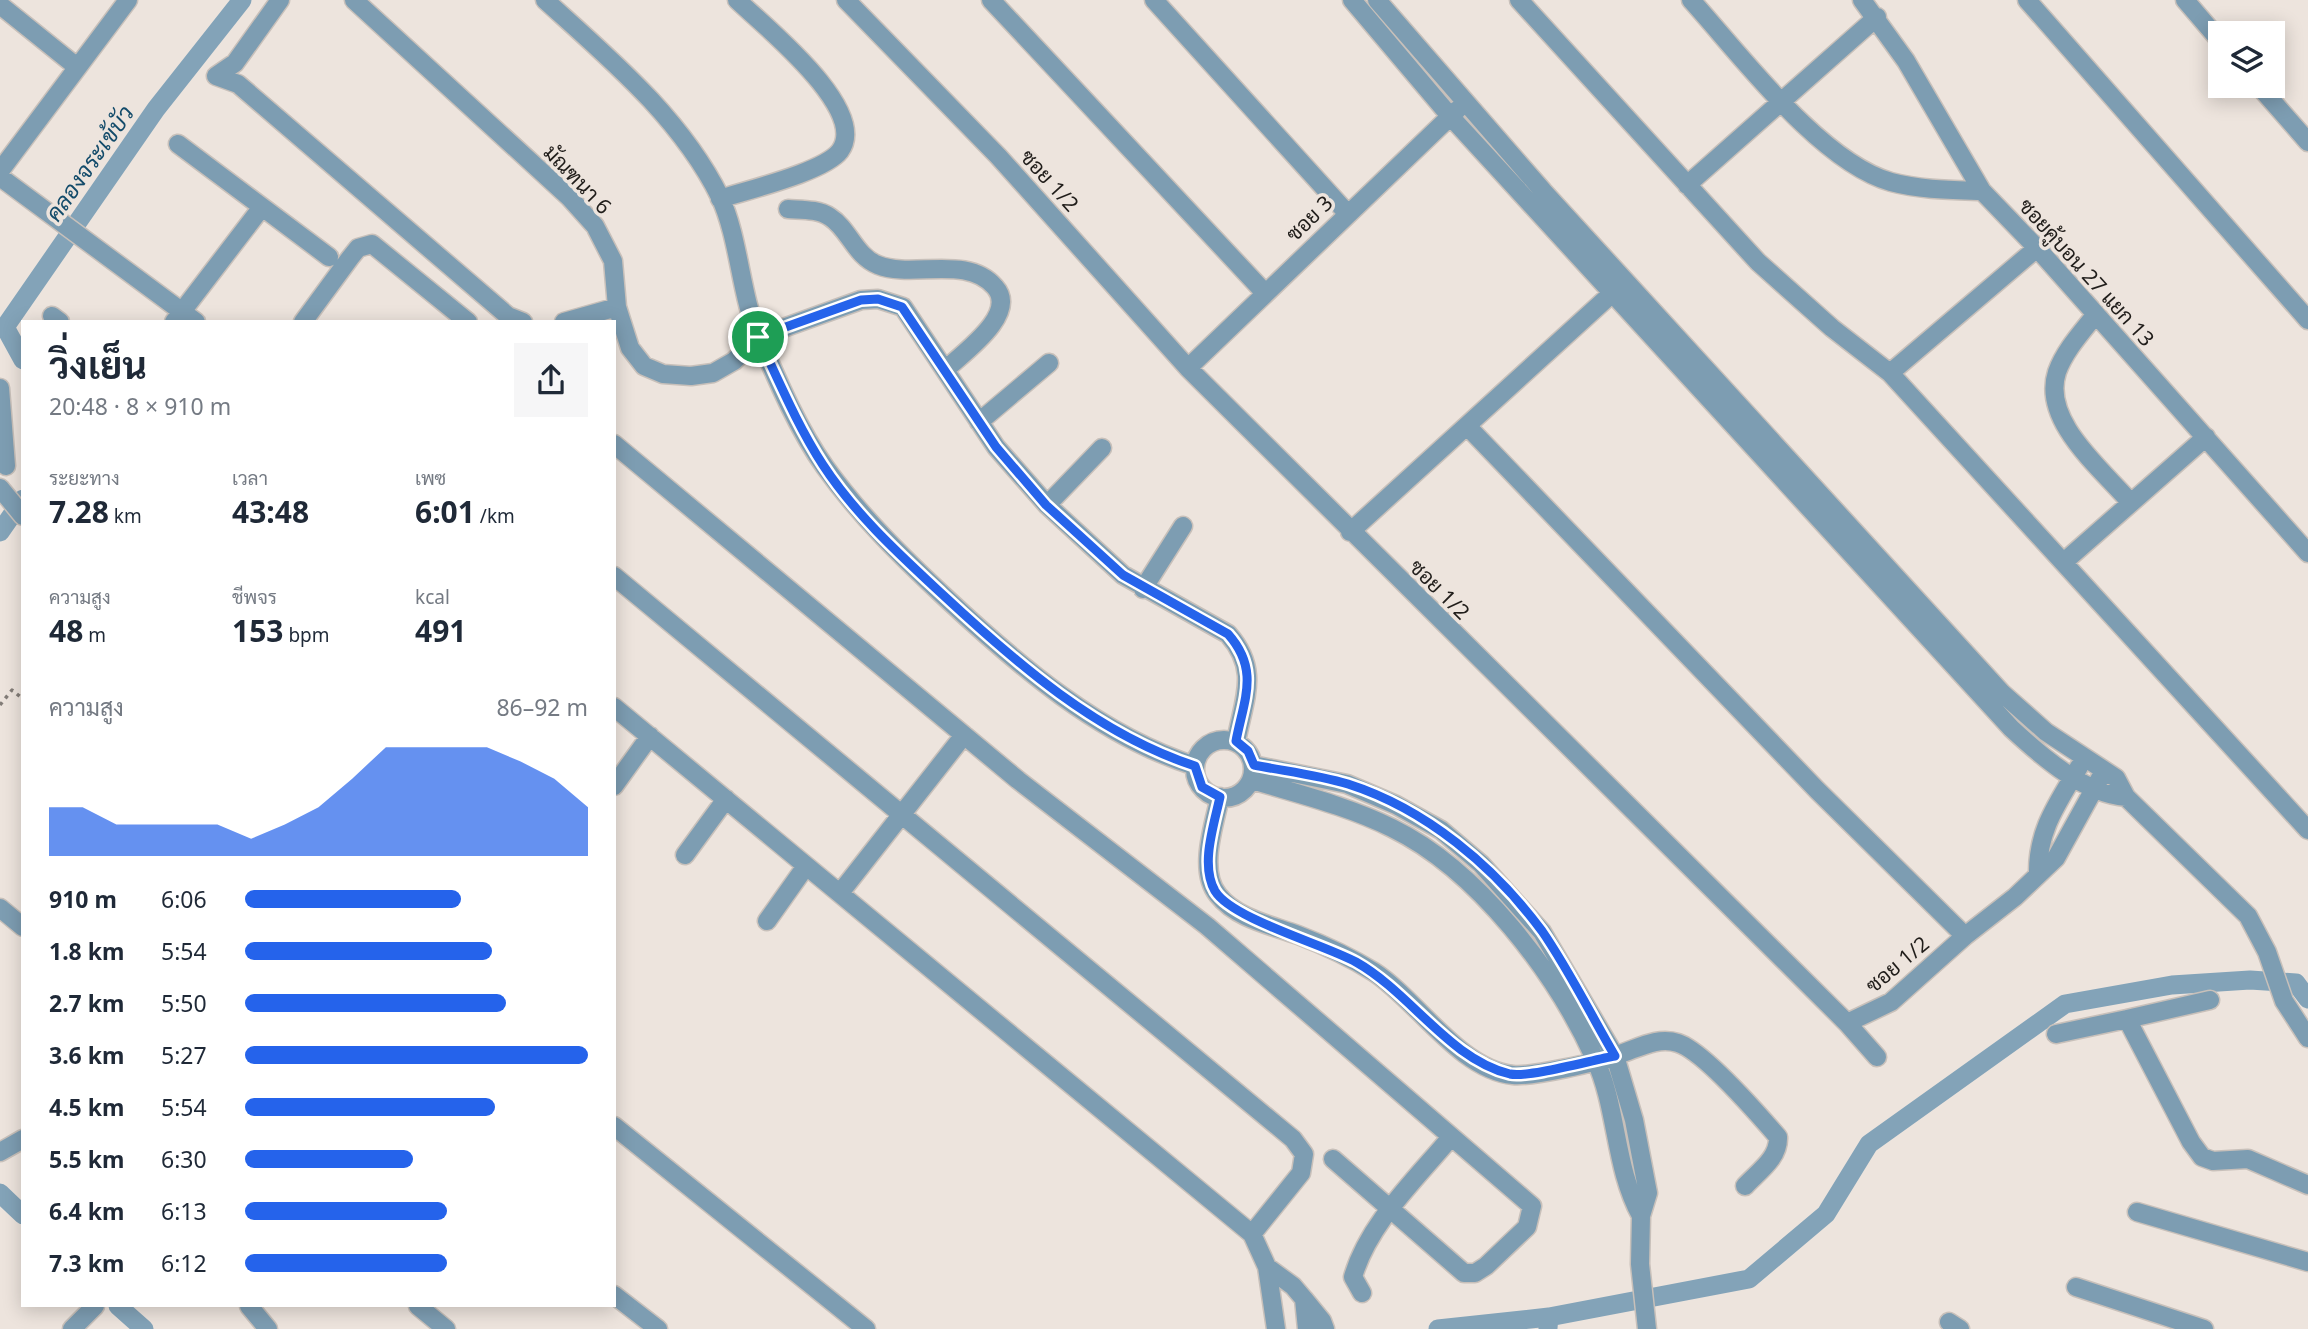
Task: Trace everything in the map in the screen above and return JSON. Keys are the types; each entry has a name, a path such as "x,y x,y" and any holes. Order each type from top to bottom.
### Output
{"street":[{"path":"0,172 128,0"},
{"path":"280,0 235,63 216,76 237,84 508,316 518,320"},
{"name":"มัณฑนา 6","path":"354,0 549,178 595,226 613,261 617,307 630,348 644,366 663,374 691,376 713,373 734,361 758,337"},
{"path":"545,0 615,63 667,118 720,199 758,337 823,464 848,498 895,550 1044,684 1138,743 1195,766"},
{"path":"720,199 818,166 840,151 845,136 831,93 737,0"},
{"name":"ซอย 1/2","path":"846,0 998,156 1188,369 1847,1023 1891,1002 2056,858 2104,771"},
{"path":"991,0 1265,293"},
{"path":"1154,0 1347,213"},
{"path":"1352,0 1450,116 1619,287 2002,693 2046,732 2116,778 2133,803 2248,916 2267,952 2284,1001 2308,1038"},
{"path":"1377,0 1619,287 2011,728 2033,748 2073,776 2108,796 2133,803"},
{"path":"1519,0 1687,186 1792,294 1890,373 2065,561 2308,830"},
{"path":"1691,0 1783,102 1825,143 1889,181 1940,190 1982,191"},
{"name":"ซอยคู้บอน 27 แยก 13","path":"1863,0 1877,17 1982,191 2037,248 2308,553"},
{"path":"2027,0 2308,320"},
{"path":"2185,0 2208,27"},
{"path":"0,5 77,66"},
{"path":"1687,186 1877,17"},
{"path":"2270,98 2308,142"},
{"name":"ซอย 3","path":"1188,369 1347,213 1465,103"},
{"path":"178,144 328,257"},
{"path":"0,177 184,318 262,207"},
{"path":"788,209 817,211 831,217 855,247 881,267 964,270 984,276 998,289 1002,304 995,323 945,370"},
{"path":"306,320 349,258 358,248 372,244 466,320"},
{"path":"1890,373 2037,248"},
{"path":"1350,532 1619,287"},
{"path":"758,337 861,300 891,301 902,307 996,447 1046,505 1114,567 1143,589 1228,634 1246,660 1248,674 1236,741"},
{"path":"571,320 617,307"},
{"path":"2096,314 2068,351 2057,374 2054,399 2062,420 2131,503"},
{"path":"979,422 1049,363"},
{"path":"0,388 6,466"},
{"path":"1468,427 1808,780 1965,936"},
{"path":"2065,561 2206,437"},
{"path":"616,446 964,735 1208,926 1532,1206 1527,1227 1486,1266 1475,1273 1464,1273 1334,1159"},
{"path":"1046,505 1102,447"},
{"path":"3,491 21,514"},
{"path":"1143,589 1183,526"},
{"path":"616,578 1300,1147 1305,1162 1301,1173 1252,1234"},
{"path":"616,709 1252,1234 1267,1267 1276,1329"},
{"path":"840,893 964,735"},
{"path":"616,783 650,736"},
{"path":"1222,739 1236,741 1248,751 1253,772 1244,790 1233,796 1220,797 1202,787 1195,766 1199,753 1209,743 1222,739"},
{"path":"2038,875 2037,850 2046,825 2084,757"},
{"path":"1253,772 1347,784 1430,824 1481,864 1534,921 1615,1056 1634,1120 1648,1193 1641,1216 1640,1264 1647,1329"},
{"path":"1253,772 1393,828 1473,886 1516,933 1548,978 1596,1060 1611,1114 1627,1191 1641,1216"},
{"path":"1220,797 1210,844 1211,882 1217,894 1228,905 1249,918 1336,951 1376,973 1471,1059 1513,1075 1615,1056 1660,1040 1679,1043 1697,1054 1778,1137 1779,1148 1773,1158 1745,1186"},
{"path":"685,855 726,799"},
{"path":"1418,844 1430,824"},
{"path":"767,921 806,866"},
{"path":"0,908 21,925"},
{"path":"1516,933 1534,921"},
{"path":"2056,1034 2210,1000"},
{"path":"2127,1019 2191,1142 2202,1157 2213,1161 2248,1159 2308,1185"},
{"path":"1847,1023 1877,1057"},
{"path":"616,1128 866,1329"},
{"path":"1362,1293 1353,1277 1359,1256 1392,1208 1451,1137"},
{"path":"0,1152 21,1140"},
{"path":"2137,1212 2308,1262"},
{"path":"1267,1267 1293,1286 1304,1299 1315,1325"},
{"path":"2076,1287 2204,1329"},
{"path":"616,1297 658,1329"},
{"path":"72,1329 93,1307"},
{"path":"250,1307 268,1329"},
{"path":"419,1307 446,1329"}],"path":[{"path":"0,705 12,690 21,697"}],"waterway":[{"name":"คลองจระเข้บัว","path":"21,356 5,327 156,109 242,0"},
{"name":"คลองจระเข้บัว","path":"0,532 21,502"},
{"path":"1549,1317 1749,1279 1826,1214 1869,1144 2065,1004 2172,985 2250,980 2296,983 2308,999"},
{"path":"0,1193 21,1213"},
{"path":"119,1307 144,1329"},
{"path":"1438,1329 1549,1317 1548,1328"}],"route":[{"path":"861,300 891,301 902,307 996,447 1046,505 1123,575 1143,589 1228,634 1236,643 1246,660 1248,674 1236,741 1248,751 1254,765 1347,784 1374,794 1441,830 1512,895 1542,932 1615,1056 1513,1075 1492,1068 1471,1059 1376,973 1336,951 1249,918 1228,905 1217,894 1211,882 1210,844 1220,797 1210,794 1202,787 1196,777 1195,766 1138,743 1044,684 895,550 848,498 823,464 758,337 861,300"}]}
